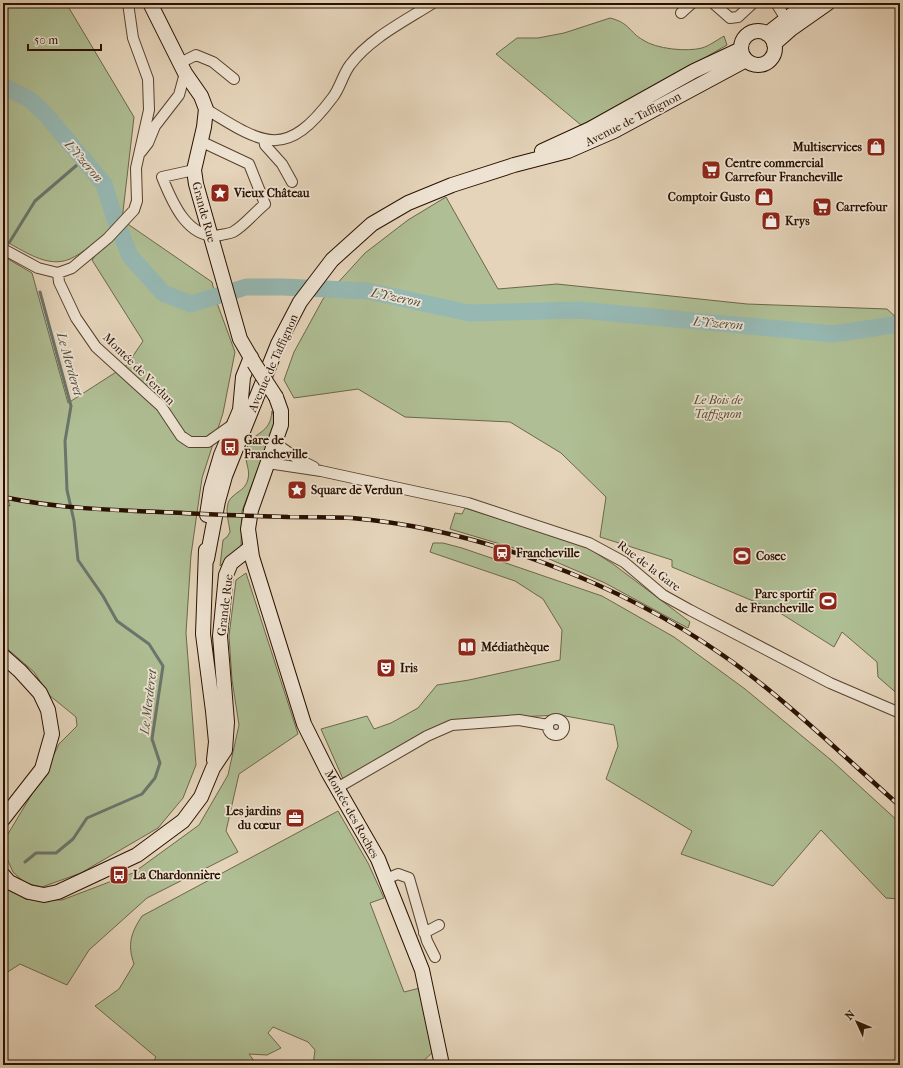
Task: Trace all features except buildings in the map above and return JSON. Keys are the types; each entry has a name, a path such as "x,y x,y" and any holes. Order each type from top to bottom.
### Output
{"street":[{"path":"3,249 38,268 58,272 72,268 108,238 134,210 137,201 136,168 149,110 148,79 133,38 128,3"},
{"path":"150,3 182,68 201,96 206,109 237,128 264,139 284,140 300,132 334,96 350,65 368,46 433,3"},
{"path":"681,13 692,3"},
{"path":"713,3 730,18 738,17 753,3"},
{"path":"776,3 786,19"},
{"path":"770,39 786,19 806,3"},
{"path":"770,39 791,29 828,3"},
{"path":"756,31 770,39 773,54 767,62 758,65 743,55 743,39 751,33 756,31"},
{"path":"139,154 148,143 155,126 180,95 182,68 196,55 213,62 234,79"},
{"name":"Avenue de Taffignon","path":"207,559 218,501 225,476 278,344 300,302 332,260 372,224 408,203 452,184 514,165 590,129 694,71 743,55"},
{"name":"Grande Rue","path":"3,875 9,882 29,892 44,895 58,892 137,855 183,821 202,797 213,768 225,750 227,722 220,636 228,569 237,563 254,566 248,529 251,510 281,425 281,411 276,397 240,339 196,184 194,170 204,127 206,109"},
{"path":"264,139 265,145 282,164 292,182"},
{"path":"194,170 162,177 173,204 185,221 212,240 232,232 265,204 249,164 200,141"},
{"name":"Montée de Verdun","path":"58,272 59,282 76,318 96,347 161,406 181,436 190,442 208,442"},
{"name":"Grande Rue","path":"213,768 216,742 203,634 207,559 205,531 207,509 211,488 221,455 232,425 240,410 243,377 253,360"},
{"path":"221,455 208,442 232,425"},
{"name":"Rue de la Gare","path":"275,443 298,459 321,471"},
{"name":"Rue de la Gare","path":"268,463 321,471 468,503 589,543 624,562 663,595 690,610 830,683 900,713"},
{"path":"228,569 235,558 250,548"},
{"name":"Montée des Roches","path":"254,566 273,618 304,724 337,788 378,858 422,970 442,1065"},
{"path":"3,656 20,671 40,694 48,710 52,734 42,769 3,819"},
{"path":"337,788 427,736 452,724 519,720 548,725"},
{"path":"386,878 398,874 409,878 424,933 435,957"},
{"path":"424,933 439,925"}],"green space":[{"path":"3,3 66,3 134,117 122,220 212,282 217,303 235,352 223,413 202,478 191,555 186,633 196,765 183,798 158,828 81,873 42,887 25,883 13,872 5,854 5,839 45,772 59,744 77,726 76,717 49,695 34,672 3,645 3,504 10,506 3,483 3,256 32,273 68,403 127,365 143,341 92,260 108,238 107,234 80,254 70,259 53,262 35,257 3,240"},
{"path":"610,18 622,22 643,40 663,48 688,50 702,48 724,36 727,45 619,107 581,125 496,54 517,38 538,38 564,33"},
{"name":"Le Bois de Taffignon","path":"446,197 498,289 557,284 747,304 887,309 900,321 900,696 878,677 877,662 842,632 834,647 777,611 672,567 672,560 600,537 606,497 561,453 510,422 405,417 358,389 294,398 284,380 294,352 323,299 365,253 408,220"},
{"path":"272,411 274,426 242,511 241,547 220,566 223,540 230,532 227,514 229,500 246,485 249,475 245,455 247,447 268,424 271,419"},
{"path":"465,508 585,546 613,564 690,622 688,628 605,583 547,558 450,529 455,513 462,514"},
{"path":"433,543 443,543 462,548 602,596 674,637 745,689 831,760 900,823 900,899 886,898 821,830 773,886 681,854 692,831 606,779 618,746 614,725 560,715 452,720 343,779 321,729 367,716 374,729 391,723 418,708 437,685 469,680 560,660 562,630 543,599 515,581 430,552"},
{"path":"246,573 298,734 239,774 226,831 238,852 147,898 89,950 67,985 20,964 3,975 3,881 26,899 62,900 133,873 199,825 228,775 239,725 232,680 229,636 236,580"},
{"path":"338,811 368,863 384,898 370,903 404,992 420,988 433,1052 419,1065 313,1065 315,1050 308,1042 273,1027 268,1033 281,1048 267,1055 249,1054 257,1065 151,1065 156,1057 95,1006 119,989 134,964 131,950 131,939 142,916"}],"waterway":[{"name":"L'Yzeron","path":"3,86 29,99 47,116 104,184 114,216 130,256 163,293 191,304 246,287 283,287 368,291 469,313 580,310 833,334 900,324"},
{"name":"Le Merderet","path":"9,243 35,201 84,159"},
{"name":"Le Merderet","path":"25,862 36,853 56,853 73,839 87,818 142,794 155,778 160,763 152,739 163,666 149,644 117,621 103,596 78,560 74,521 67,490 65,441 71,406 40,292"}],"railway":[{"path":"3,497 42,504 101,509 256,516 352,518 400,524 449,534 498,547 594,583 640,605 724,656 792,709 900,806"}],"place":[{"name":"Multiservices","path":"876,147"},
{"name":"Centre commercial Carrefour Francheville","path":"711,170"},
{"name":"Vieux Château","path":"220,193"},
{"name":"Comptoir Gusto","path":"764,197"},
{"name":"Carrefour","path":"822,207"},
{"name":"Krys","path":"771,221"},
{"name":"Gare de Francheville","path":"230,447"},
{"name":"Square de Verdun","path":"297,490"},
{"name":"Francheville","path":"502,553"},
{"name":"Cosec","path":"742,556"},
{"name":"Parc sportif de Francheville","path":"828,601"},
{"name":"Médiathèque","path":"467,647"},
{"name":"Iris","path":"386,668"},
{"name":"Les jardins du cœur","path":"295,818"},
{"name":"La Chardonnière","path":"119,875"}]}
